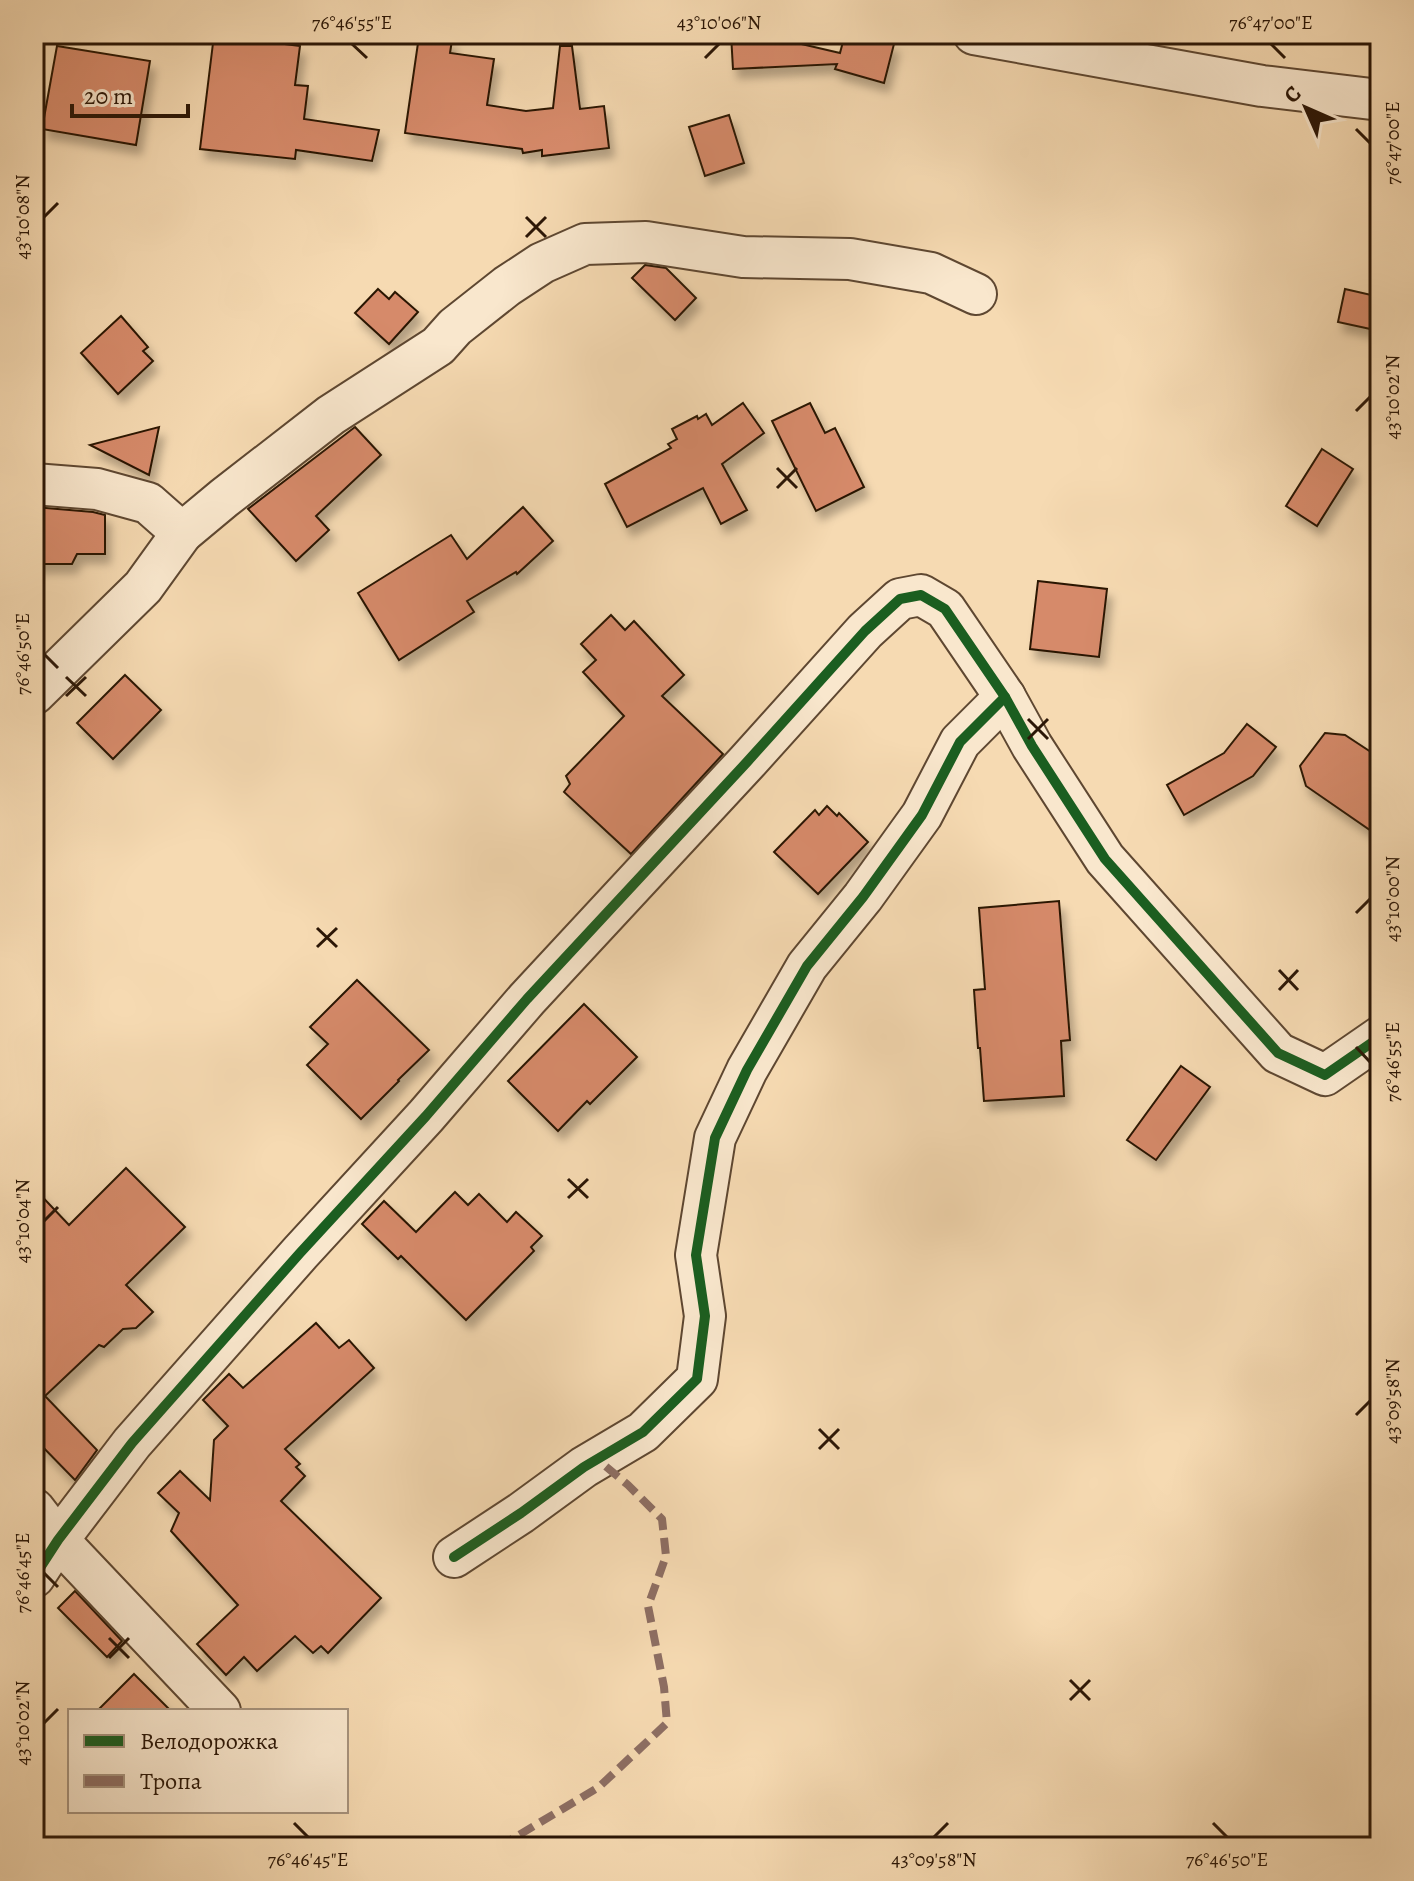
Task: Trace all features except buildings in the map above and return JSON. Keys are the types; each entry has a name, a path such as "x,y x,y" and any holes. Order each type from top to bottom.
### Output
{"street":[{"path":"974,34 1262,86 1380,100"},
{"path":"34,694 143,587 182,533 224,498 331,415 438,346 455,327 507,286 542,263 585,244 646,242 743,257 850,259 931,273 976,294"},
{"path":"34,484 97,489 148,503 182,533"},
{"path":"34,1577 58,1540 132,1443 527,999 865,631 900,599 921,595 945,609 1005,697 1032,746 1105,859 1278,1053 1325,1075 1380,1037"},
{"path":"454,1557 584,1467 643,1432 697,1379 705,1316 696,1255 715,1138 747,1070 807,966 863,897 922,815 960,742 1005,697"},
{"path":"34,1509 58,1540 218,1709"}],"marked path":[{"path":"499,1847 599,1787 667,1723 664,1687 648,1606 666,1556 662,1519 597,1459"}],"cycle path":[{"path":"34,1577 58,1540 132,1443 300,1253 426,1116 527,999 865,631 900,599 921,595 945,609 1005,697 1032,746 1105,859 1278,1053 1325,1075 1380,1037"},
{"path":"454,1557 584,1467 643,1432 697,1379 705,1316 696,1255 715,1138 747,1070 807,966 863,897 922,815 960,742 1005,697"}]}
